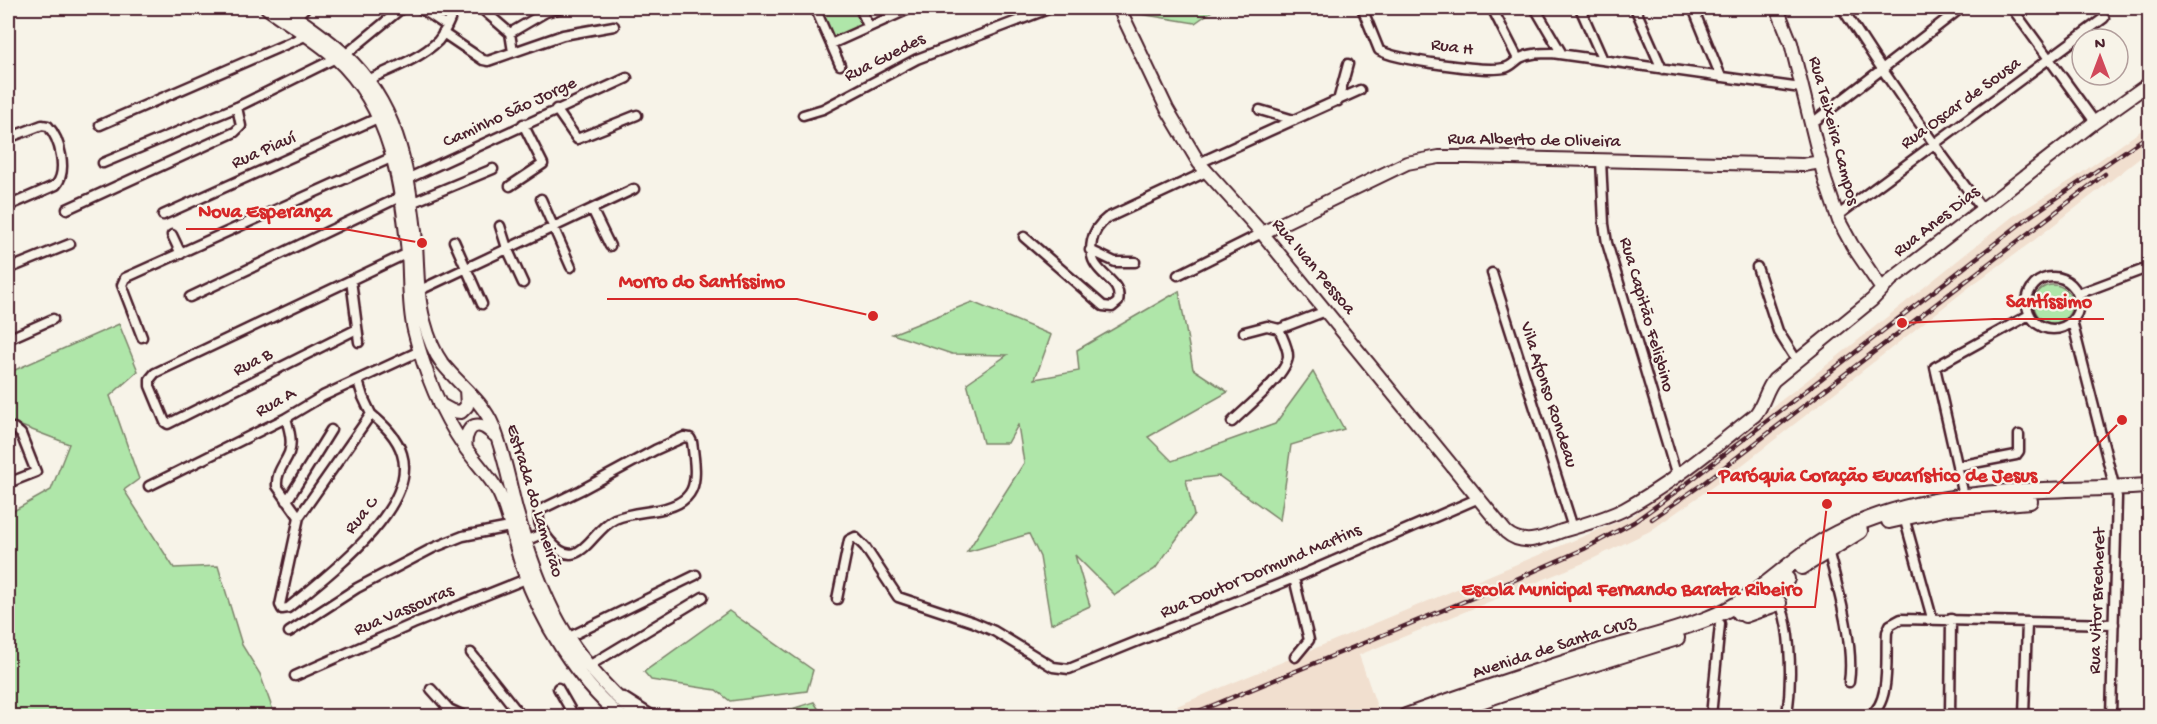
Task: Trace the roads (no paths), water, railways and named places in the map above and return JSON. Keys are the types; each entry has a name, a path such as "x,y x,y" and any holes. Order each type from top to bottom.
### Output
{"main road":[{"name":"Avenida de Santa Cruz","path":"1406,717 1574,660 1709,618 1771,593 1810,561 1861,531 1904,517 1966,506 2116,492 2150,486"},
{"name":"Avenida de Santa Cruz","path":"1437,717 1539,681 1766,608 1771,593 1817,545 1862,522 1912,505 1964,496 2116,492 2150,495"}],"street":[{"name":"Estrada do Lameirão","path":"267,8 305,36 341,57 380,117 406,200 423,317 432,344 443,364 480,404 492,424 525,541 541,588 567,638 587,667 638,717"},
{"name":"Estrada do Lameirão","path":"283,8 368,80 389,114 397,132 407,179 412,317 420,351 439,404 466,449 498,492 526,579 546,621 564,651 592,687 618,715"},
{"path":"296,17 305,8"},
{"path":"103,163 237,107 341,57 402,8"},
{"path":"420,8 483,60 495,60 563,35 614,26"},
{"path":"368,80 436,43 455,8"},
{"path":"481,8 510,33 513,52"},
{"path":"510,33 546,12 561,8"},
{"path":"815,8 840,65"},
{"path":"860,8 868,26"},
{"path":"831,44 911,8"},
{"name":"Rua Guedes","path":"803,115 823,109 917,59 1051,8"},
{"name":"Rua Ivan Pessoa","path":"1119,8 1167,109 1203,167 1326,310 1506,532"},
{"name":"Rua H","path":"1362,8 1379,50 1390,55 1476,68 1502,69 1527,55 1562,54 1802,88"},
{"path":"1492,8 1518,59"},
{"path":"1535,8 1562,54"},
{"path":"1580,8 1603,60"},
{"path":"1635,8 1662,69"},
{"path":"1693,8 1721,77"},
{"path":"1842,8 1881,69 1982,210"},
{"path":"1811,124 1961,8"},
{"path":"2012,8 2095,122"},
{"name":"Rua Teixeira Campos","path":"1782,9 1837,216 1852,245 1882,289"},
{"name":"Rua Oscar de Sousa","path":"1837,216 2104,18"},
{"path":"100,125 305,36"},
{"path":"1338,101 1348,64"},
{"name":"Caminho São Jorge","path":"407,179 627,78"},
{"name":"Rua Anes Dias","path":"1506,532 1514,539 1530,540 1573,528 1622,510 1677,477 1755,415 1763,404 1770,385 1872,300 1891,280 2095,122 2150,83"},
{"path":"1024,237 1103,306 1112,307 1118,302 1118,288 1096,266 1090,250 1096,229 1107,218 1294,120 1360,90"},
{"path":"67,210 235,132 241,126 237,107"},
{"path":"556,109 578,140 637,115"},
{"path":"1260,110 1294,120"},
{"name":"Rua Piauí","path":"162,215 380,117"},
{"path":"510,186 543,164 523,124"},
{"path":"8,138 42,125 50,127 56,138 62,166 61,180 49,189 8,206"},
{"path":"142,337 122,285 125,278 393,157"},
{"name":"Rua Alberto de Oliveira","path":"1262,233 1332,201 1389,171 1423,159 1449,157 1803,165 1821,162"},
{"name":"Rua Capitão Felisbino","path":"1601,160 1607,243 1677,477"},
{"path":"190,297 406,200 493,169"},
{"path":"420,290 634,189"},
{"path":"541,199 571,267"},
{"path":"592,209 610,246"},
{"path":"500,226 523,283"},
{"path":"1178,275 1262,233"},
{"path":"172,235 181,254"},
{"path":"454,241 482,304"},
{"path":"8,269 70,244"},
{"path":"1090,250 1116,262 1135,262"},
{"path":"359,342 351,280 408,253"},
{"path":"1758,267 1778,331 1797,361"},
{"path":"2078,294 2150,267"},
{"name":"Vila Afonso Rondeau","path":"1492,273 1573,528"},
{"path":"2051,276 2067,281 2078,294 2079,308 2072,321 2056,329 2039,326 2029,315 2026,297 2035,282 2043,278 2051,276"},
{"name":"Rua B","path":"351,280 152,375 149,381 150,386 165,422 171,423 357,329"},
{"path":"1244,332 1267,326 1279,329 1326,310"},
{"path":"1964,496 1935,367 2029,315"},
{"path":"8,339 53,319"},
{"name":"Rua Vitor Brecheret","path":"2072,321 2116,492 2111,717"},
{"path":"1232,422 1277,378 1285,367 1288,354 1279,329"},
{"name":"Rua A","path":"149,486 286,418 323,396 420,351"},
{"path":"286,418 290,452 276,479 279,491 299,517 371,414 358,381"},
{"path":"439,404 452,411 461,412 467,406 465,388"},
{"name":"Rua C","path":"299,517 280,605 282,609 288,608 345,561 388,514 393,504 403,474 402,453 390,432 371,414"},
{"path":"466,449 466,436 470,428 474,426 485,427 497,437"},
{"path":"8,429 14,428 21,434 36,472 8,483"},
{"path":"287,501 331,430"},
{"path":"1958,466 2016,455 2019,451 2019,435"},
{"path":"684,437 690,438 696,471 695,482 690,492 677,505 612,520 584,548 572,554 560,551 544,533 538,519 542,509 672,441 684,437"},
{"name":"Rua Doutor Dormund Martins","path":"837,599 849,540 855,537 865,547 898,597 994,631 1053,667 1062,669 1075,667 1294,578 1479,498"},
{"path":"1904,517 1932,618"},
{"path":"289,632 347,594 388,571 463,536 510,527"},
{"path":"525,541 544,533"},
{"path":"1828,550 1848,643 1849,682"},
{"path":"567,638 696,575"},
{"path":"1294,578 1309,640 1295,657"},
{"name":"Rua Vassouras","path":"295,676 413,624 526,579"},
{"path":"1771,593 1785,621 1790,650 1791,689 1787,717"},
{"path":"587,667 703,597"},
{"path":"1869,717 1877,711 1883,694 1887,632 1890,625 1901,619 2114,624"},
{"path":"1950,717 1951,619"},
{"path":"1712,717 1724,622"},
{"path":"2024,717 2027,622"},
{"path":"471,653 521,717"},
{"path":"558,688 574,717"},
{"path":"431,689 449,709 464,717"},
{"name":"Estrada do Lameirão","path":"613,692 653,717"},
{"path":"439,717 449,709"}],"railway":[{"path":"1187,716 1494,589 1584,549 1634,522 1681,488 2029,217 2150,134"},
{"path":"1652,519 1701,485 2105,174"}],"place":[{"name":"Nova Esperança","path":"422,243"},
{"name":"Morro do Santíssimo","path":"873,316"},
{"name":"Santíssimo","path":"1902,323"},
{"name":"Paróquia Coração Eucarístico de Jesus","path":"2122,420"},
{"name":"Escola Municipal Fernando Barata Ribeiro","path":"1827,504"}]}
